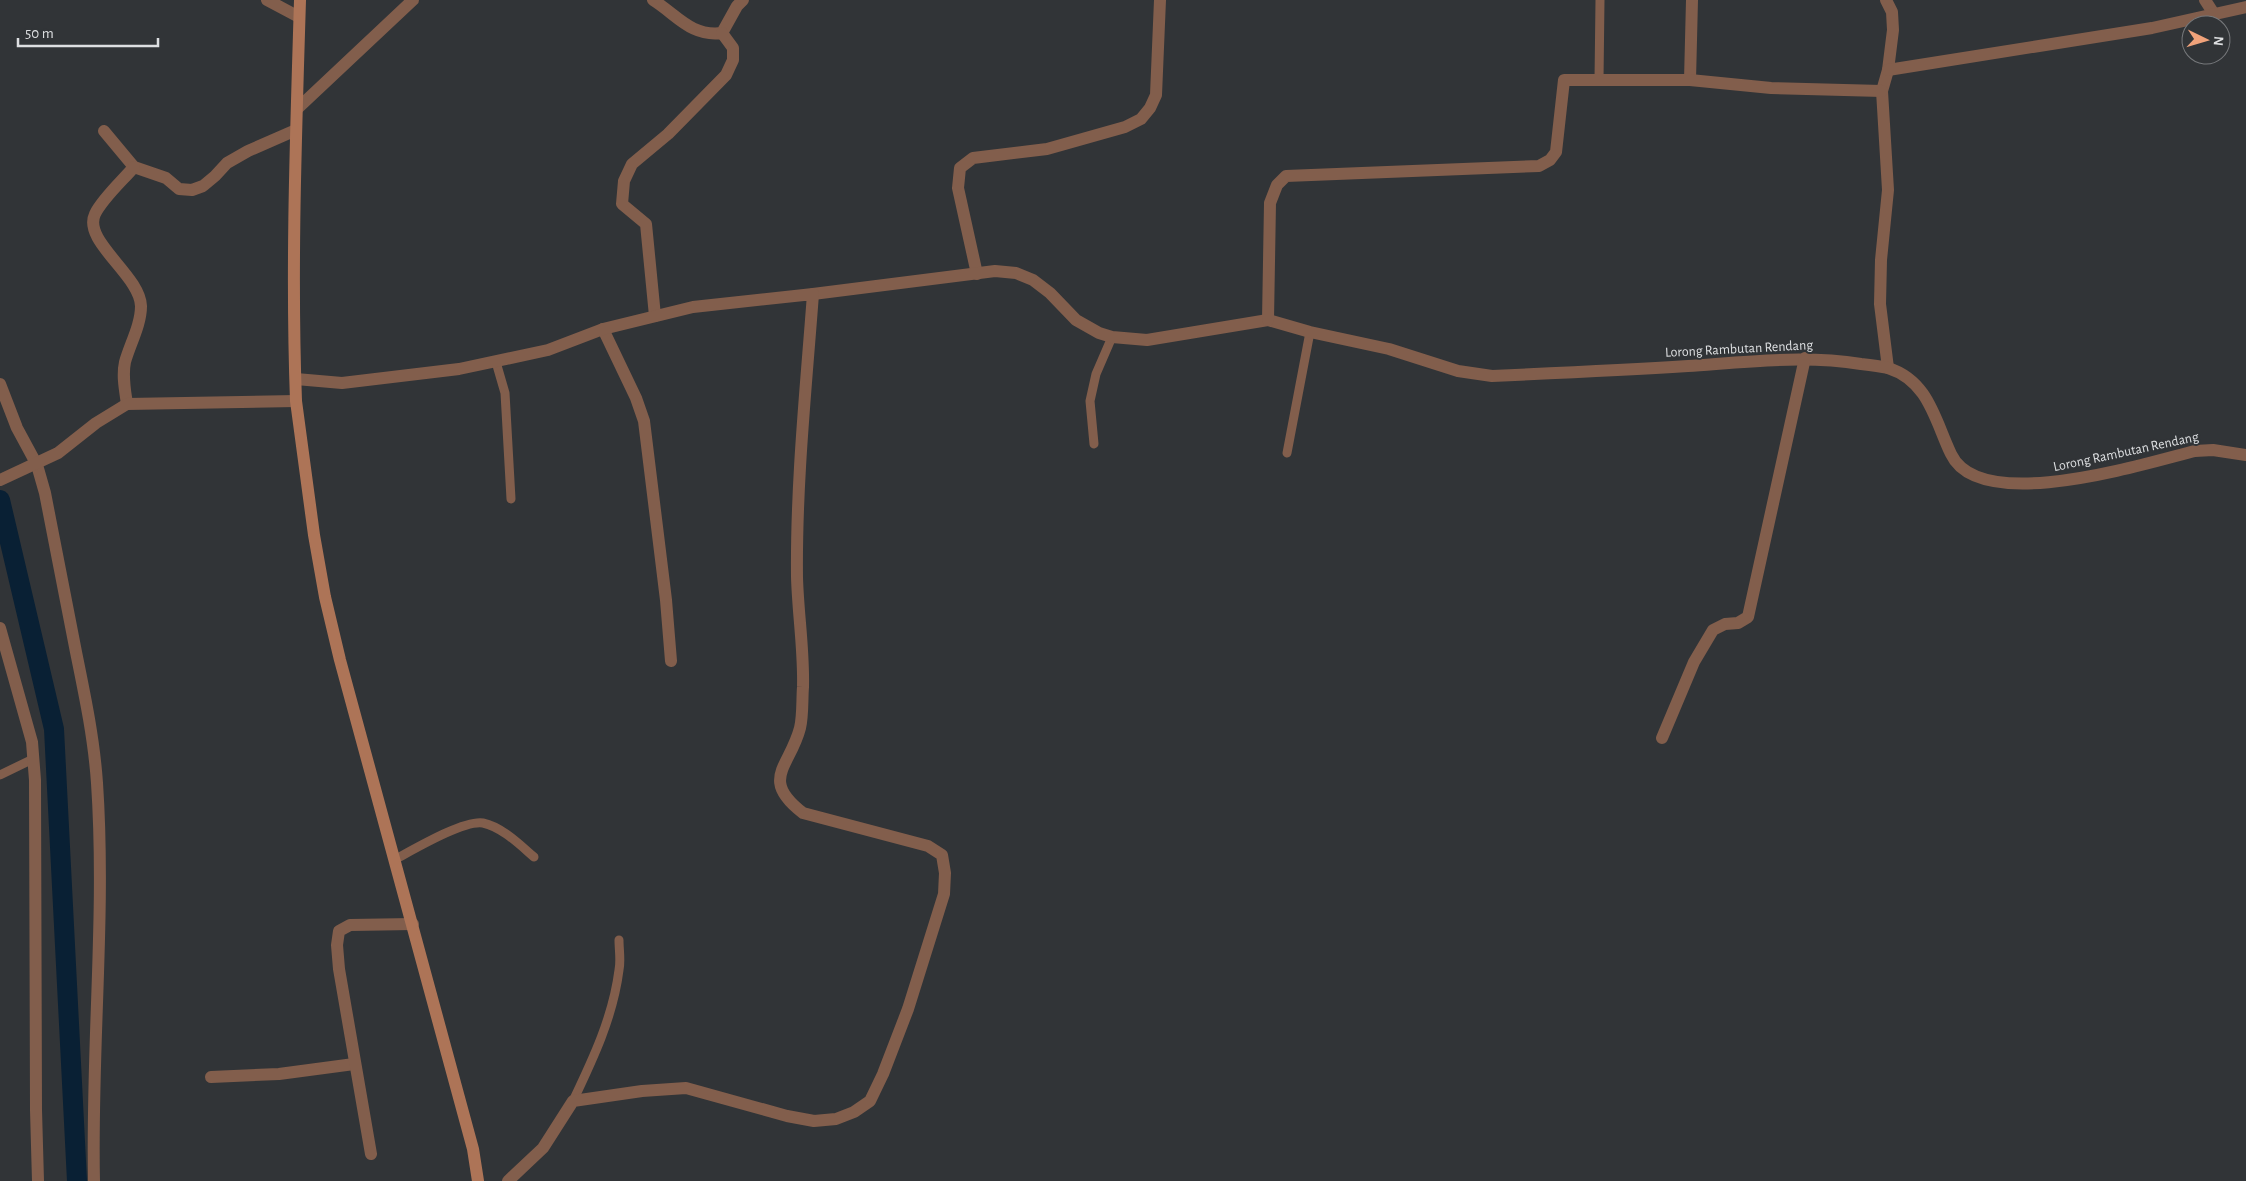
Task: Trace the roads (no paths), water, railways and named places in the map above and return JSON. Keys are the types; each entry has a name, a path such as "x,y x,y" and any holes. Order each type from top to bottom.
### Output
{"main road":[{"path":"300,0 294,262 296,401 314,535 325,597 472,1148 478,1181"}],"street":[{"path":"267,0 299,18"},
{"path":"297,109 413,0"},
{"path":"653,0 693,30 712,34 722,33"},
{"path":"722,33 743,0"},
{"path":"977,274 958,188 960,168 973,158 1047,149 1125,127 1141,120 1150,108 1156,95 1160,0"},
{"path":"1690,80 1692,0"},
{"path":"1886,0 1892,12 1894,30 1888,70 1882,91 1888,190 1880,260 1880,304 1888,368"},
{"path":"2206,0 2214,14"},
{"path":"1888,70 2086,39 2246,7"},
{"path":"655,316 646,224 622,204 624,181 632,164 668,134 726,75 733,60 732,48 722,33"},
{"path":"296,379 342,384 459,370 548,350 603,329 693,307 995,271 1016,273 1034,280 1050,293 1076,320 1099,333 1112,336 1147,340 1268,320 1270,203 1277,185 1286,176 1539,166 1550,160 1556,152 1564,80 1690,80 1771,88 1882,91"},
{"path":"104,131 134,167 166,178 179,189 192,190 203,186 227,163 248,151 296,130"},
{"path":"127,404 123,380 125,363 140,316 141,304 136,288 96,235 92,222 96,212 134,167"},
{"path":"508,1181 543,1148 572,1101 642,1091 686,1088 787,1116 814,1121 836,1119 854,1112 870,1101 883,1074 908,1009 944,894 942,855 928,846 803,813 790,803 780,788 780,773 800,728 803,686 797,578 806,390 813,294"},
{"name":"Lorong Rambutan Rendang","path":"1268,320 1310,332 1389,349 1458,371 1492,376 1805,358 1888,368 1916,384 1930,403 1952,457 1969,474 1993,481 2056,483 2195,451 2213,450 2246,454"},
{"path":"603,329 636,398 644,421 666,600 670,661"},
{"path":"1662,738 1694,662 1713,630 1725,624 1738,623 1748,617 1805,358"},
{"path":"0,384 17,428 37,465 91,726 97,781 100,890 93,1122 94,1181"},
{"path":"0,480 37,465 58,453 96,423 127,404 296,401"},
{"path":"0,628 32,742 35,780 38,1181"},
{"path":"371,1154 354,1064 340,969 337,945 339,931 350,925 413,924"},
{"path":"211,1077 279,1074 354,1064"}],"lane":[{"path":"1599,80 1600,0"},
{"path":"1287,453 1310,332"},
{"path":"1094,444 1090,401 1096,374 1112,336"},
{"path":"496,362 505,393 511,499"},
{"path":"0,775 33,759"},
{"path":"394,860 467,824 483,823 496,829 534,857"},
{"path":"572,1101 596,1053 610,1015 620,970 619,940"}],"waterway":[{"path":"0,500 54,729 77,1181"}]}
